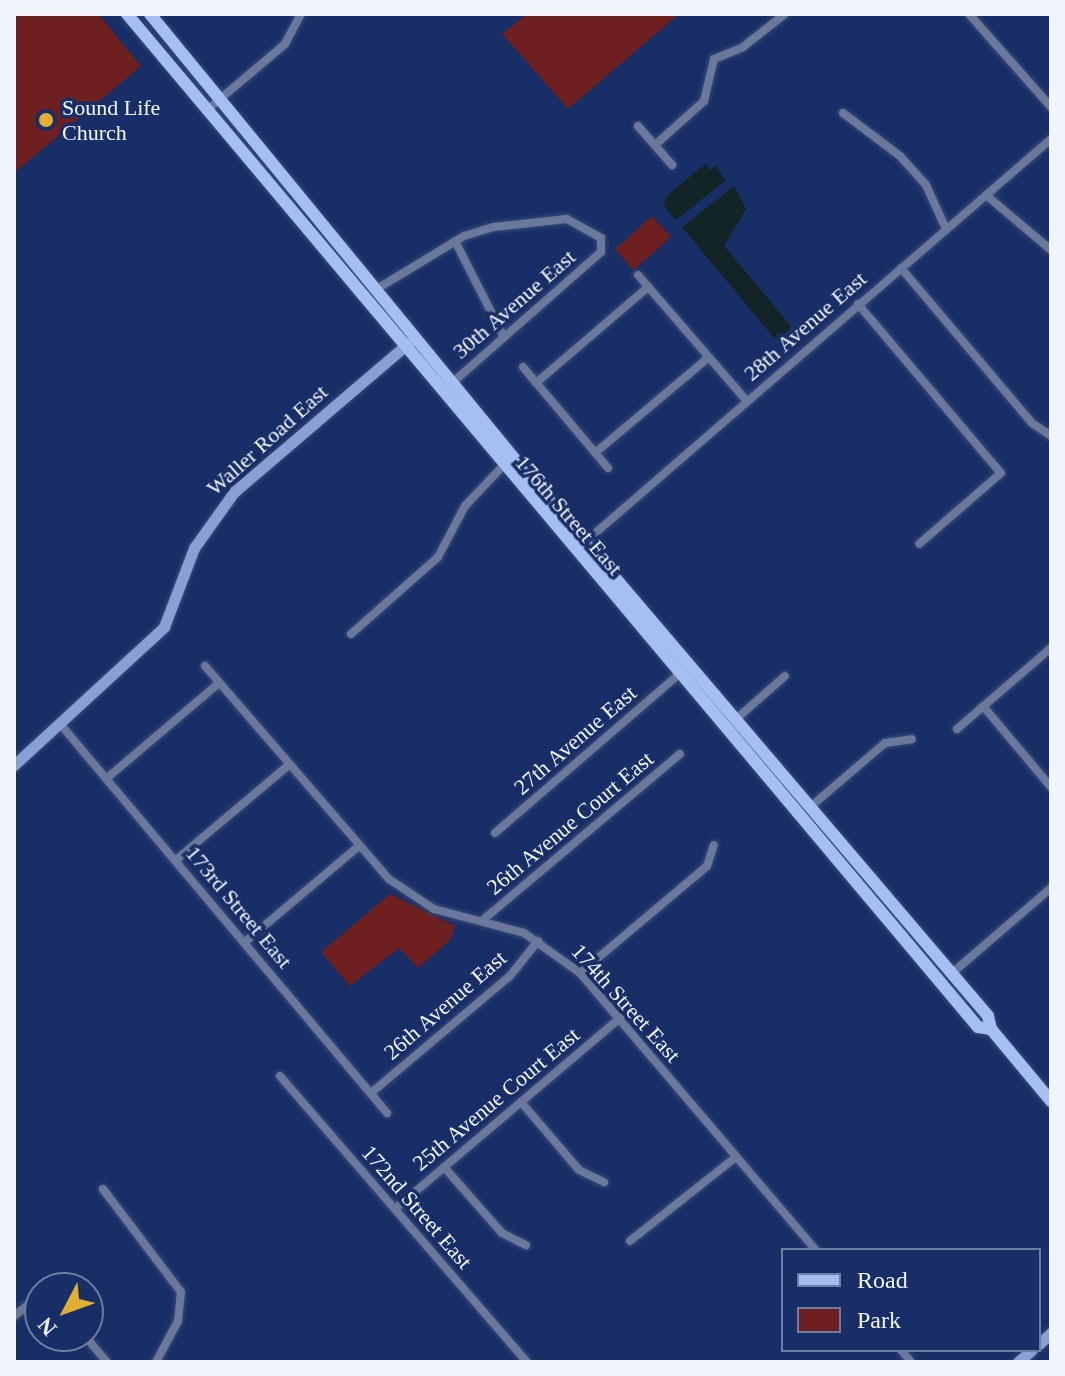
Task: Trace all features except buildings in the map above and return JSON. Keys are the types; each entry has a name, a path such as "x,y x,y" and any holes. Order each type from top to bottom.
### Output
{"main road":[{"name":"176th Street East","path":"127,14 402,348 978,1027 991,1029"},
{"name":"176th Street East","path":"150,14 414,338 988,1016 991,1029 1051,1101"},
{"path":"533,502 545,505 576,542 585,542"},
{"path":"760,770 771,771 812,821 819,820"}],"street":[{"path":"207,110 285,44 301,14"},
{"path":"655,145 704,101 714,59 743,47 785,14"},
{"path":"969,14 1051,107"},
{"path":"843,113 900,156 926,185 946,229"},
{"path":"638,126 672,165"},
{"name":"28th Avenue East","path":"585,542 1051,139"},
{"path":"986,195 1051,250"},
{"name":"30th Avenue East","path":"452,383 601,252 604,245 591,229 553,218 494,227 455,241"},
{"path":"375,290 455,241 504,337"},
{"path":"901,268 1032,423 1051,436"},
{"path":"638,275 746,400"},
{"path":"536,383 648,287"},
{"path":"858,304 1001,473 919,544"},
{"name":"Waller Road East","path":"14,765 164,627 194,548 216,511 414,338"},
{"path":"595,453 709,357"},
{"path":"523,367 608,468"},
{"path":"351,634 438,557 465,506 502,467"},
{"path":"957,729 1051,648"},
{"name":"174th Street East","path":"205,666 358,847 415,899 484,919 538,941 580,973 814,1248"},
{"name":"27th Avenue East","path":"495,833 679,674"},
{"path":"736,719 785,676"},
{"path":"107,778 218,684"},
{"path":"983,706 1051,787"},
{"name":"173rd Street East","path":"61,725 387,1113"},
{"path":"809,808 885,743 912,739"},
{"name":"26th Avenue Court East","path":"484,919 680,754"},
{"path":"176,860 289,765"},
{"path":"1042,775 1051,767"},
{"path":"580,973 707,866 714,845"},
{"path":"245,942 358,847"},
{"path":"951,974 1050,892"},
{"name":"26th Avenue East","path":"371,1093 510,976 538,941"},
{"name":"25th Avenue Court East","path":"396,1208 620,1018"},
{"name":"172nd Street East","path":"280,1076 527,1362"},
{"path":"521,1102 579,1170 604,1182"},
{"path":"630,1241 736,1157"},
{"path":"444,1167 502,1233 526,1245"},
{"path":"103,1189 181,1292 178,1321 156,1362"}],"green space":[{"name":"Sound Life Church","path":"14,14 98,14 141,66 14,173"},
{"path":"527,14 679,14 568,109 502,34"},
{"path":"652,216 671,237 634,270 615,249"},
{"path":"390,894 455,926 450,940 418,968 399,948 350,986 321,952"}],"shaded area":[{"path":"705,164 710,170 716,165 725,181 676,220 664,206 667,196"},
{"path":"734,186 746,209 724,246 791,326 782,339 774,338 682,227"}],"place":[{"name":"Sound Life Church","path":"46,120"}]}
